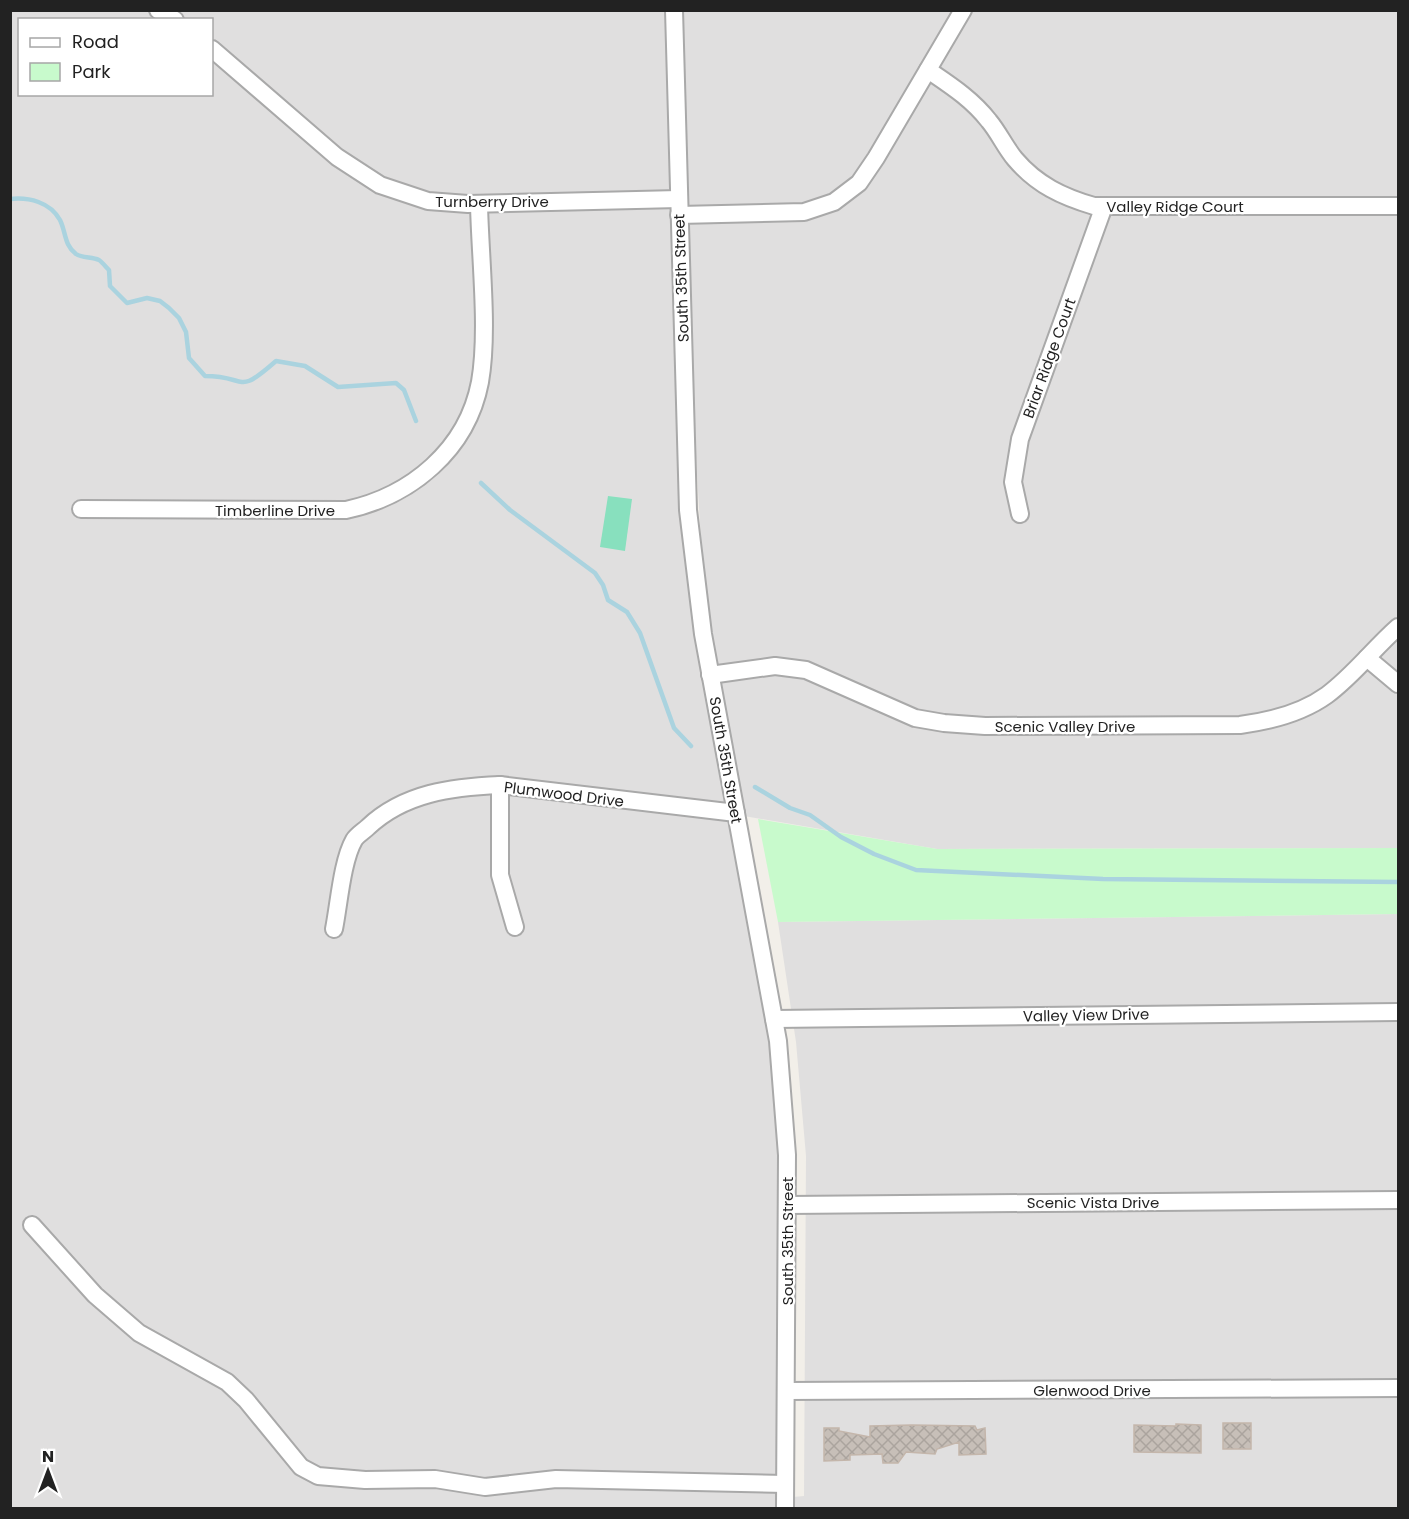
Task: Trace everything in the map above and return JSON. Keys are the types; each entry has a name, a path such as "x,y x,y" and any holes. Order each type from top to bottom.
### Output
{"street":[{"path":"158,10 172,18"},
{"name":"South 35th Street","path":"674,10 688,510 710,675 774,1019 787,1155 785,1509"},
{"path":"679,207 804,212 834,202 859,183 963,10"},
{"name":"Turnberry Drive","path":"213,50 358,173 380,185 420,199 453,204 679,207"},
{"name":"Valley Ridge Court","path":"928,70 974,104 989,121 1014,158 1032,177 1068,198 1094,206 1398,206"},
{"name":"Timberline Drive","path":"81,509 346,510 369,505 415,481 450,447 472,407 480,383 483,348 479,204"},
{"name":"Briar Ridge Court","path":"1020,513 1013,482 1020,439 1104,206"},
{"name":"Scenic Valley Drive","path":"710,675 775,666 806,670 915,718 944,723 985,726 1240,725 1268,721 1327,695 1398,627"},
{"path":"1367,658 1398,684"},
{"path":"500,785 500,875 515,927"},
{"name":"Plumwood Drive","path":"334,929 347,860 355,839 380,816 419,795 462,787 500,785 736,813"},
{"name":"Valley View Drive","path":"774,1019 1398,1012"},
{"name":"Scenic Vista Drive","path":"788,1204 1398,1200"},
{"path":"32,1225 95,1295 139,1333 227,1382 246,1400 300,1467 318,1476 365,1480 435,1479 485,1486 556,1479 785,1484"},
{"name":"Glenwood Drive","path":"786,1391 1398,1388"}],"shaded area":[{"path":"10,11 1398,11 1398,848 937,849 744,816 720,698 703,575 695,439 686,438 688,510 778,1041 785,1508 11,1508"},
{"path":"1398,914 1398,1508 793,1508 793,1497 804,1496 806,1156 796,1042 778,922"}],"green space":[{"path":"608,496 632,499 625,551 600,547"},
{"path":"758,819 937,849 1398,848 1398,914 778,922"}],"building":[{"path":"1223,1423 1251,1423 1251,1449 1223,1449"},
{"path":"1176,1424 1201,1425 1201,1453 1134,1452 1134,1425 1176,1426"},
{"path":"870,1426 975,1426 977,1430 985,1428 986,1454 959,1455 959,1442 937,1449 935,1454 906,1452 898,1463 883,1463 882,1454 850,1455 850,1460 824,1461 824,1428 839,1428 839,1431 870,1437"}],"waterway":[{"path":"10,199 32,200 51,209 60,220 72,250 78,255 99,260 109,270 110,286 127,303 147,298 160,301 169,308 179,318 186,332 189,358 205,376 247,382 276,361 305,366 338,387 396,383 404,390 416,421"},
{"path":"481,483 510,510 595,573 603,585 608,600 627,612 640,633 674,728 691,746"},
{"path":"755,787 790,808 810,815 841,837 874,854 916,870 1103,879 1398,882"}]}
